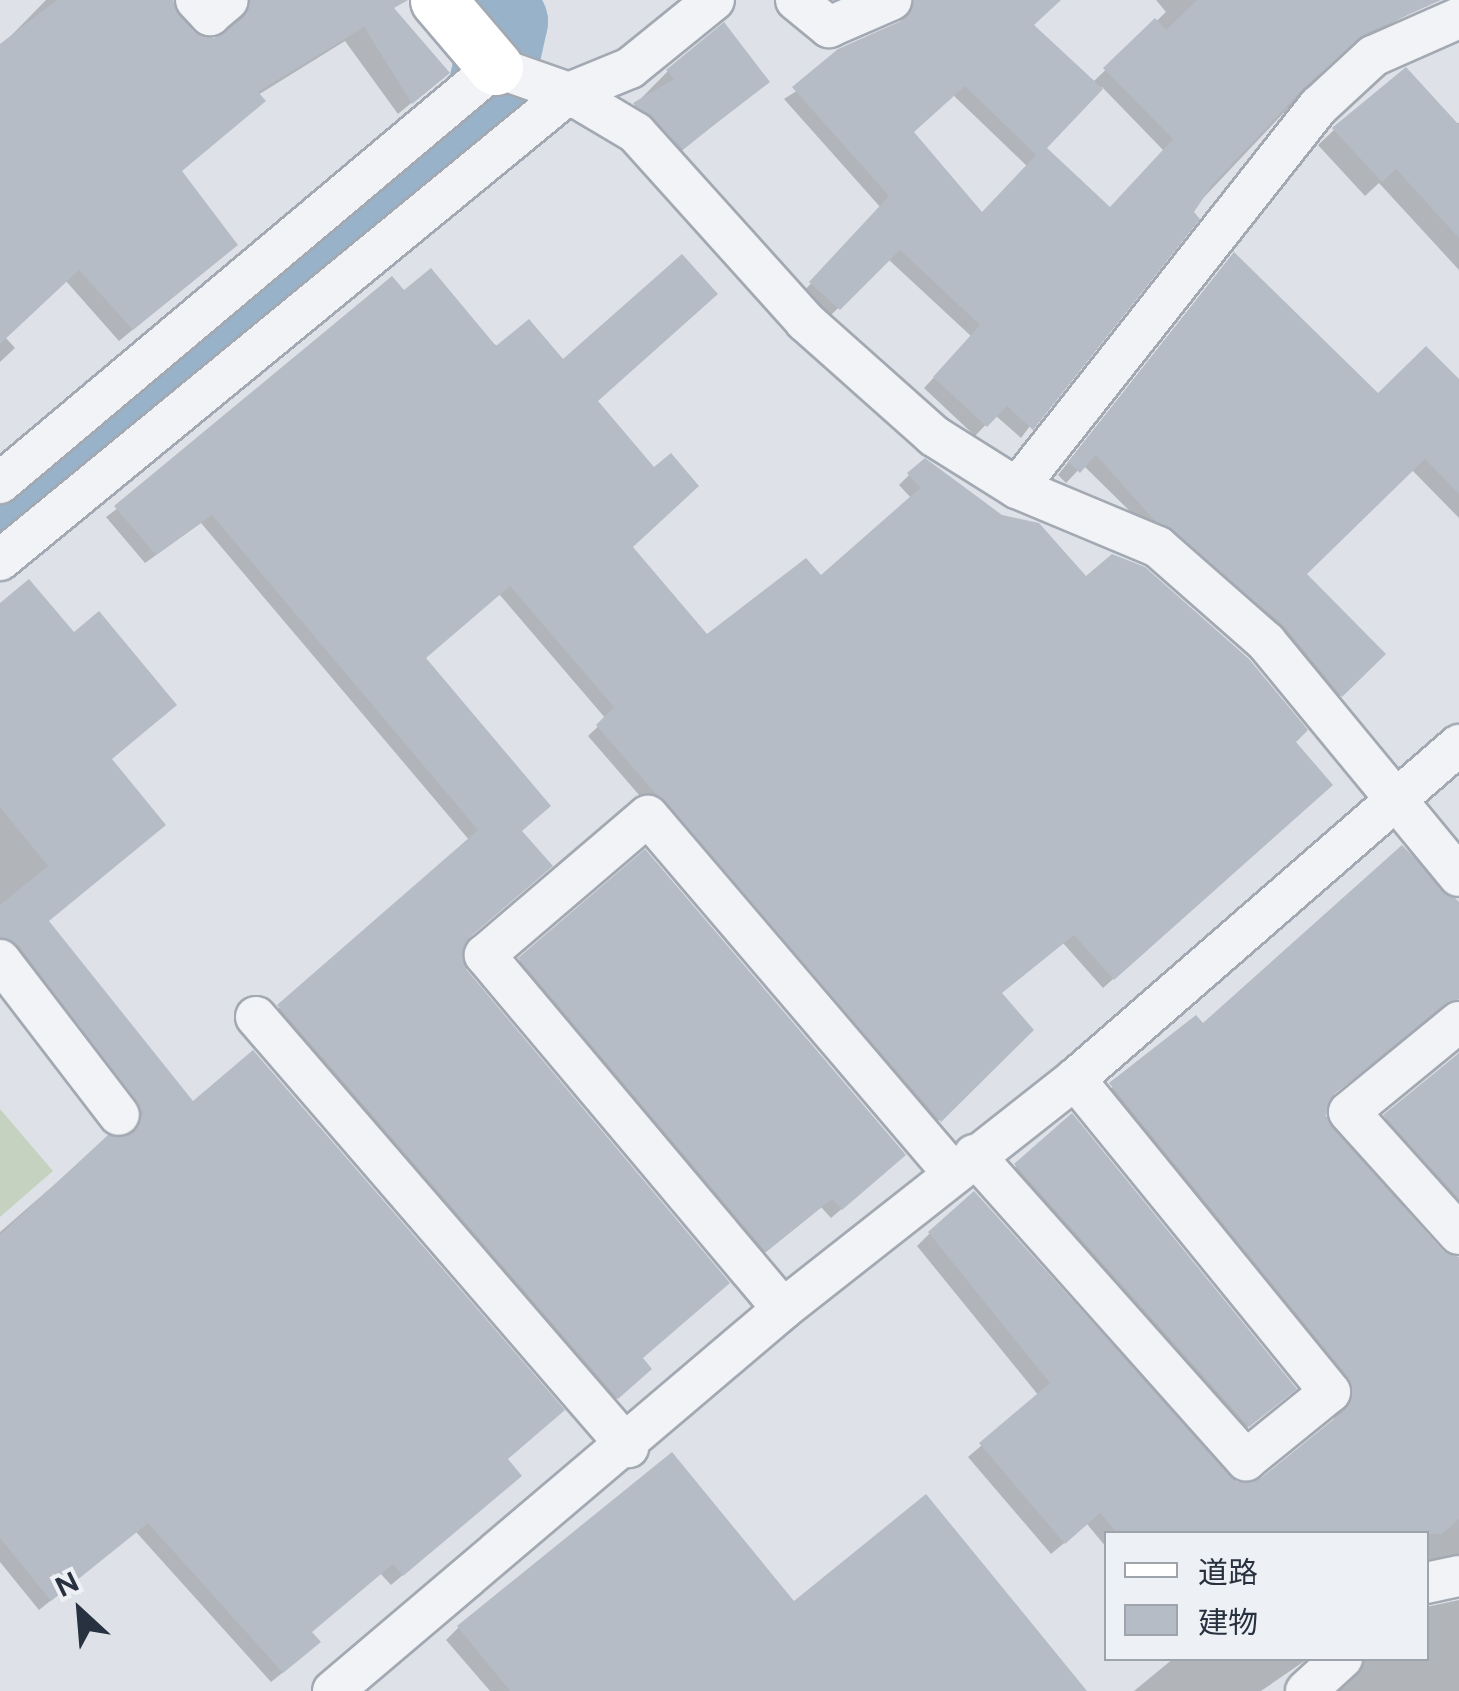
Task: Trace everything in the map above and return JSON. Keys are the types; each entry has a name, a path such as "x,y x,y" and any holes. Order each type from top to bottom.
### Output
{"street":[{"path":"196,0 210,16 228,0"},
{"path":"438,0 495,67 570,93 636,133 874,384 1017,488 1158,546 1266,642 1400,797 1459,876"},
{"path":"0,560 570,93 630,68 714,0"},
{"path":"796,0 829,27 891,0"},
{"path":"1017,488 1318,106 1372,56 1453,31"},
{"path":"0,483 495,67"},
{"path":"333,1691 628,1447 783,1309 1075,1079 1459,745"},
{"path":"783,1309 486,954 648,816 963,1164 1246,1460 1330,1392 1075,1079"},
{"path":"0,960 119,1115"},
{"path":"256,1017 628,1447"},
{"path":"1459,1022 1348,1112 1459,1234"},
{"path":"1429,1582 1459,1576"},
{"path":"1306,1691 1339,1661"}],"green space":[{"path":"0,1109 53,1171 0,1217"}],"building":[{"path":"57,0 173,0 193,31 214,38 243,18 251,0 408,0 394,8 450,73 412,104 364,27 258,92 266,101 182,171 238,245 133,330 79,270 0,344 0,44"},
{"path":"914,0 1061,0 1034,25 1103,89 1047,148 1110,207 1173,139 1103,68 1155,18 1166,30 1197,0 1441,0 1363,35 1303,89 1212,185 1194,212 1200,219 1033,430 1007,406 987,427 933,377 980,325 900,250 840,310 809,282 889,196 792,87 838,49 901,21","holes":["965,86 1036,155 982,212 914,132"]},
{"path":"724,22 770,82 683,149 633,103 674,79 666,70"},
{"path":"1406,67 1459,125 1459,238 1396,169 1382,182 1332,128"},
{"path":"1234,252 1378,393 1426,346 1459,379 1459,494 1425,459 1307,574 1386,654 1342,697 1282,624 1153,519 1096,455 1080,473 1068,462"},
{"path":"682,254 718,294 598,401 654,467 671,453 699,486 633,547 707,634 806,558 821,575 920,488 907,473 925,458 1002,515 1039,523 1086,576 1112,554 1145,567 1249,659 1308,730 1296,742 1333,785 1114,980 1074,935 1002,993 1034,1030 941,1122 596,725 614,707 510,586 426,658 551,806 522,831 553,866 469,938 466,969 730,1283 643,1358 652,1369 618,1399 277,1005 478,830 212,515 156,555 114,506 392,276 404,290 431,268 496,346 529,319 563,359"},
{"path":"29,579 74,632 99,611 177,705 112,759 166,825 49,921 193,1101 253,1050 565,1410 508,1459 522,1476 403,1576 393,1564 312,1632 321,1642 283,1673 148,1523 51,1601 0,1538 0,1235 108,1135 134,1133 143,1113 19,946 0,937 0,905 48,866 0,807 0,603"},
{"path":"1402,845 1459,902 1459,999 1334,1094 1326,1116 1441,1250 1459,1257 1459,1519 1442,1534 1115,1531 1100,1513 1065,1544 979,1443 1050,1383 928,1232 974,1191 1237,1482 1261,1478 1345,1410 1348,1377 1109,1083 1196,1015 1203,1023"},
{"path":"645,849 906,1155 842,1210 832,1199 766,1252 518,958"},
{"path":"1459,1053 1459,1199 1383,1115"},
{"path":"1072,1113 1297,1389 1249,1427 1014,1164"},
{"path":"672,1452 794,1601 926,1494 1087,1691 510,1691 457,1626"}],"waterway":[{"path":"0,521 484,115 505,21 493,0"}]}
